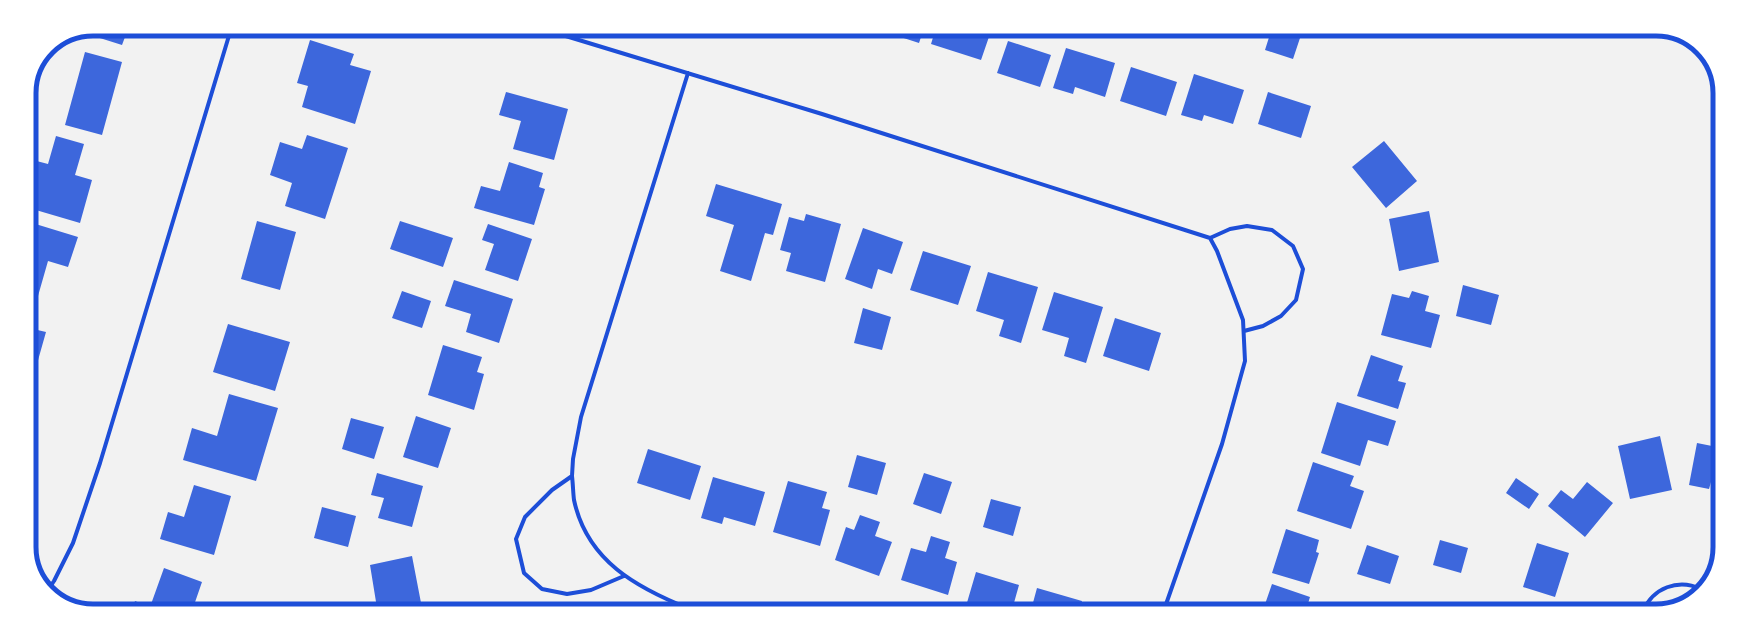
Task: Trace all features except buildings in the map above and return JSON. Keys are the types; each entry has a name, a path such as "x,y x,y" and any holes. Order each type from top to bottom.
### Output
{"street":[{"path":"51,585 73,543 100,463 229,36"},
{"path":"566,36 688,73 1210,238 1218,251 1243,320 1245,361 1222,444 1166,604"},
{"path":"678,604 663,598 624,576 611,566 597,551 585,533 574,500 572,476 573,459 581,417 688,73"},
{"path":"1210,238 1230,229 1247,226 1272,230 1293,246 1303,269 1296,300 1281,316 1263,326 1244,331"},
{"path":"572,476 552,490 524,517 516,539 524,573 542,589 567,594 591,590 624,576"},
{"path":"1646,604 1657,592 1671,585 1692,585 1696,587"}]}
